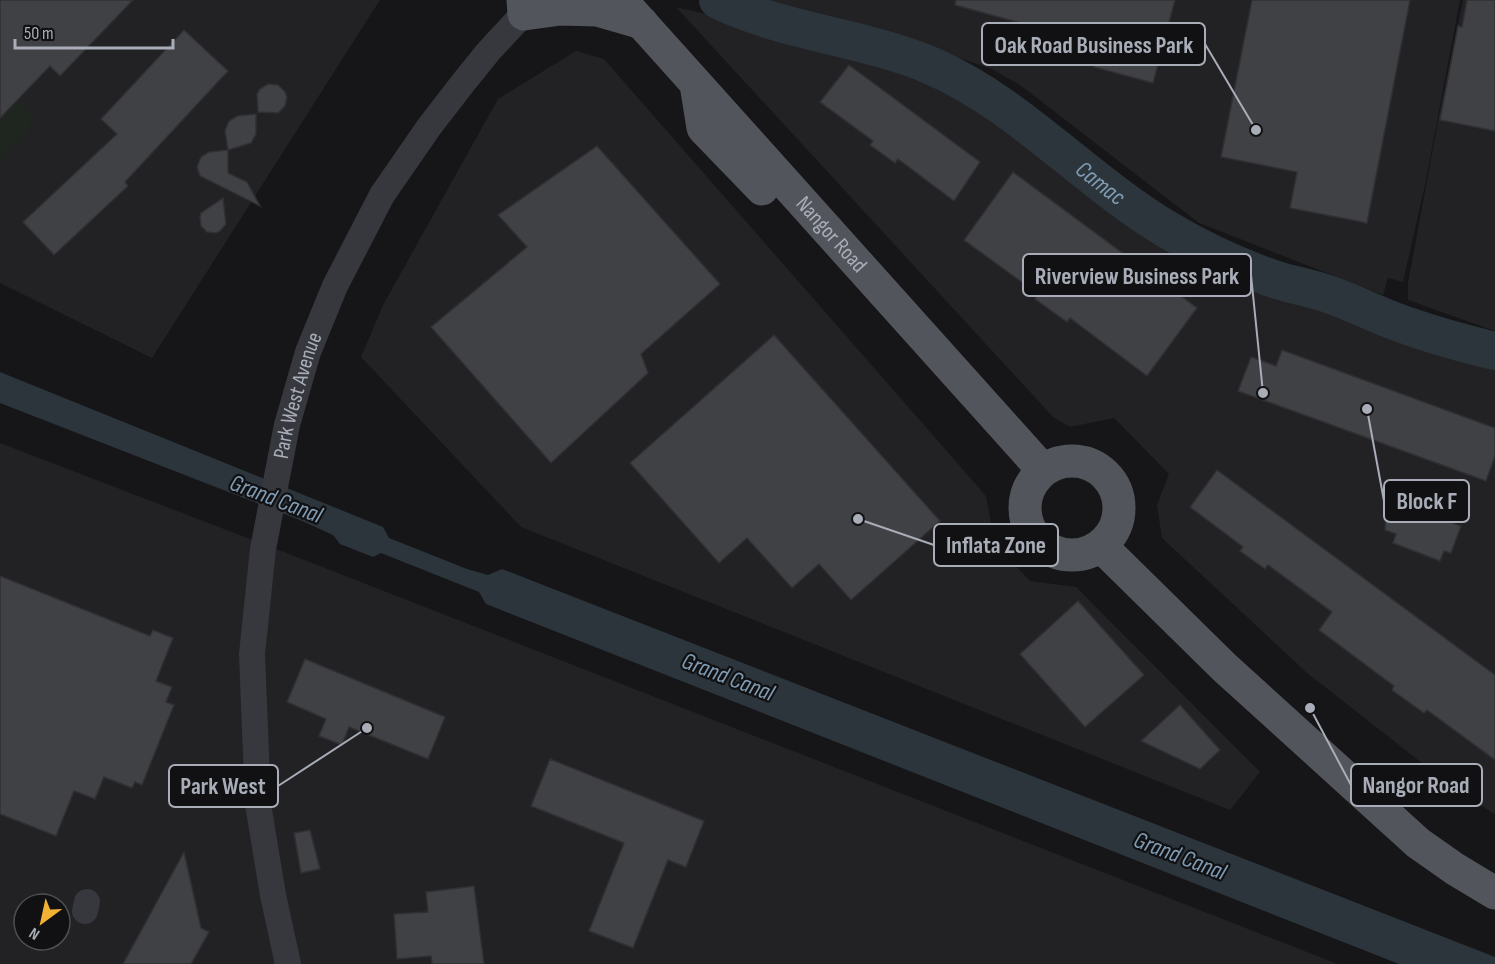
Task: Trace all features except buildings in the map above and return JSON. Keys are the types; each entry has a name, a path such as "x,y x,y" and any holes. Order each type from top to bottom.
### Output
{"main road":[{"path":"528,5 561,9 633,8"},
{"name":"Nangor Road","path":"633,8 696,84 703,128 779,206 822,224 1043,470"},
{"path":"1074,460 1091,464 1104,473 1114,487 1119,502 1118,518 1112,533 1101,546 1088,553 1074,556 1059,554 1046,548 1035,538 1027,525 1024,510 1026,494 1033,481 1043,470 1058,462 1074,460"},
{"path":"1101,546 1224,667 1418,843 1495,893"}],"street":[{"name":"Park West Avenue","path":"288,964 273,895 258,804 252,654 263,549 287,425 308,352 335,286 382,195 429,127 528,5"}],"shaded area":[{"path":"0,0 380,0 152,358 0,283"},
{"path":"761,0 1460,0 1425,185 1403,282 1388,278 1383,295 1199,223 1020,85 992,69 865,26"},
{"path":"1463,0 1495,0 1495,331 1408,300 1408,283"},
{"path":"676,7 812,40 929,75 1199,259 1495,369 1495,814 1460,793 1306,672 1162,538 1157,505 1169,474 1114,418 1070,427 1053,417"},
{"path":"576,51 604,59 986,496 995,544 1030,581 1076,587 1260,772 1230,810 521,527 361,357 383,305 498,99"},
{"path":"17,100 32,115 30,130 0,160 0,118"},
{"path":"0,443 284,552 1338,964 0,964"}],"water":[{"name":"Grand Canal","path":"0,372 383,527 389,538 467,569 488,575 502,569 1495,957 1495,964 1399,964 486,604 479,592 381,553 373,557 340,544 333,535 300,520 0,403"}],"waterway":[{"name":"Camac","path":"718,0 771,20 881,49 934,67 996,102 1139,211 1180,237 1231,263 1338,298 1419,330 1495,351"}],"place":[{"name":"Oak Road Business Park","path":"1256,130"},
{"name":"Riverview Business Park","path":"1263,393"},
{"name":"Block F","path":"1367,409"},
{"name":"Inflata Zone","path":"858,519"},
{"name":"Nangor Road","path":"1310,708"},
{"name":"Park West","path":"367,728"}]}
